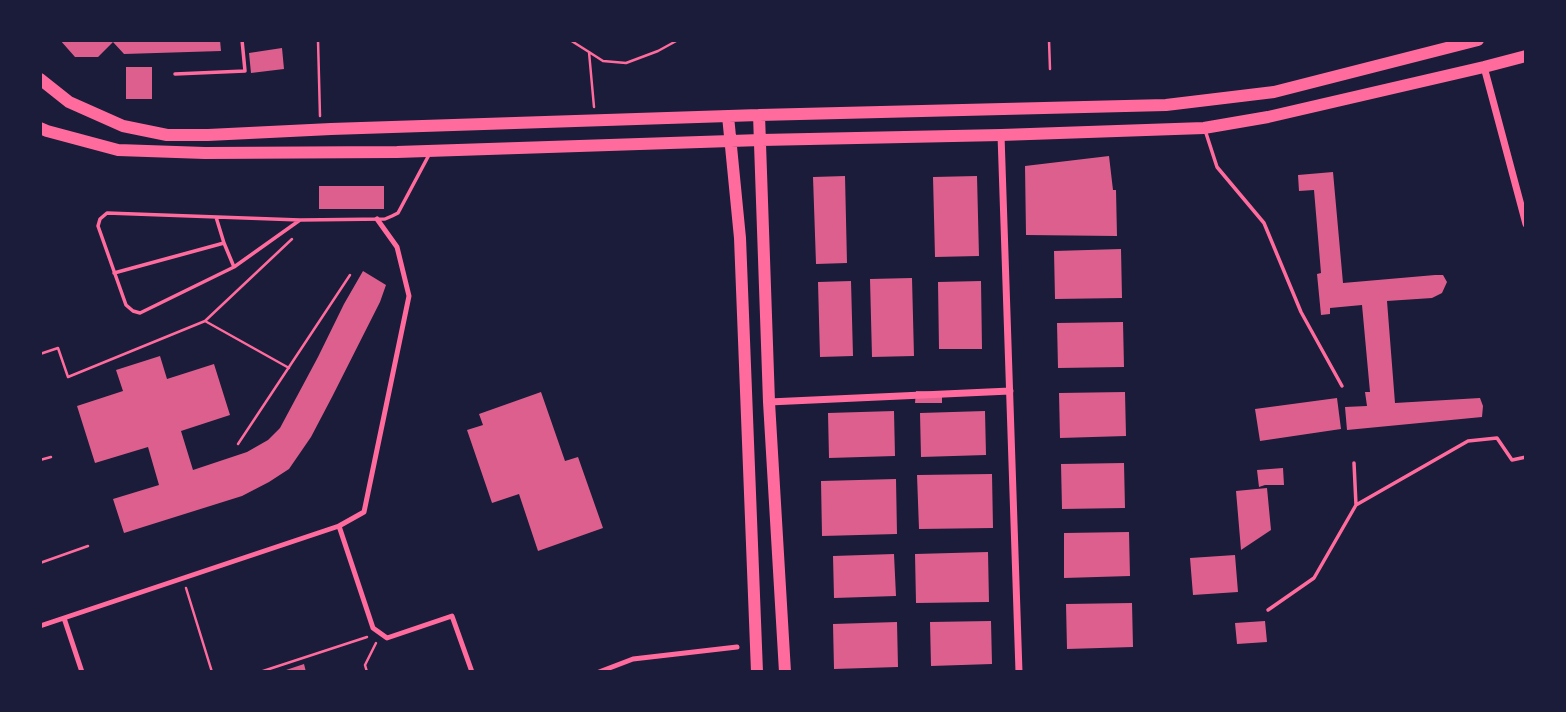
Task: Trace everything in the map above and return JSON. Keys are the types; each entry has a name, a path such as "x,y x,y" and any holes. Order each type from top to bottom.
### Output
{"main road":[{"path":"40,79 69,102 123,126 167,135 208,135 595,120 1166,105 1274,92 1478,40"},
{"path":"42,131 118,150 205,153 431,151 1204,128 1268,117 1526,56"},
{"path":"759,115 769,402 785,672"},
{"path":"728,116 740,238 757,672"}],"street":[{"path":"1484,67 1526,224"},
{"path":"1001,135 1019,672"},
{"path":"40,626 339,526 364,512 409,296 397,247 377,219"},
{"path":"769,402 1010,391"},
{"path":"339,526 373,628 387,638 452,616 472,672"},
{"path":"64,618 82,672"},
{"path":"599,672 634,659 737,647"}],"lane":[{"path":"175,74 245,71 242,40"},
{"path":"1204,128 1217,167 1264,223 1301,312 1342,386"},
{"path":"300,220 234,267 140,313 133,311 126,304 98,226 100,219 107,213 300,220 377,219 392,216 398,213 431,151"},
{"path":"216,217 234,267"},
{"path":"114,273 225,243"},
{"path":"1269,610 1314,578 1356,505 1468,441 1497,438 1513,460 1526,457"},
{"path":"1354,463 1356,505"}],"path":[{"path":"318,40 320,130"},
{"path":"570,40 603,61 626,63 678,40"},
{"path":"1049,40 1050,69"},
{"path":"589,52 595,120"},
{"path":"40,354 58,348 68,377 205,321 293,238"},
{"path":"238,444 350,275"},
{"path":"205,321 289,368"},
{"path":"40,460 51,457"},
{"path":"40,563 88,546"},
{"path":"183,578 212,672"},
{"path":"260,672 381,633"},
{"path":"367,672 365,665 381,633"}],"building":[{"path":"60,40 220,40 221,51 124,54 113,42 98,57 75,57"},
{"path":"282,48 284,69 251,73 249,53"},
{"path":"126,67 152,67 152,99 126,99"},
{"path":"1109,156 1113,190 1116,190 1117,236 1026,235 1025,166"},
{"path":"1333,172 1343,283 1435,275 1443,275 1447,282 1442,293 1432,298 1387,301 1395,403 1480,398 1483,406 1482,417 1347,430 1345,407 1367,406 1365,392 1370,392 1362,305 1330,308 1330,314 1321,315 1317,274 1321,273 1314,190 1299,191 1298,175"},
{"path":"845,176 847,263 816,264 813,177"},
{"path":"977,176 979,256 935,257 933,177"},
{"path":"319,186 384,186 384,209 319,209"},
{"path":"1121,249 1122,298 1055,299 1054,251"},
{"path":"363,271 386,285 380,302 311,437 289,469 242,496 124,533 113,499 159,485 148,447 95,463 77,406 123,391 116,370 160,356 167,379 214,364 230,415 181,431 193,470 247,452 268,440 280,428"},
{"path":"912,278 914,356 872,357 870,279"},
{"path":"851,281 853,356 820,357 818,282"},
{"path":"981,281 982,349 939,349 938,282"},
{"path":"1123,322 1124,367 1058,368 1057,323"},
{"path":"916,391 942,392 942,403 915,403"},
{"path":"541,392 565,461 578,457 603,528 538,551 519,494 492,503 467,430 483,425 479,414"},
{"path":"1125,392 1126,436 1060,438 1059,393"},
{"path":"1337,398 1341,429 1260,441 1255,409"},
{"path":"894,411 895,456 829,458 828,413"},
{"path":"985,411 986,455 921,457 920,413"},
{"path":"1124,463 1125,508 1062,509 1061,464"},
{"path":"1283,468 1284,485 1259,487 1257,470"},
{"path":"992,474 993,528 919,529 917,475"},
{"path":"896,479 897,534 822,536 821,481"},
{"path":"1267,488 1271,530 1241,550 1236,491"},
{"path":"1129,532 1130,576 1064,578 1064,533"},
{"path":"988,552 989,602 916,603 915,554"},
{"path":"894,554 896,596 834,598 833,556"},
{"path":"1235,555 1238,592 1193,595 1190,558"},
{"path":"1132,603 1133,647 1067,649 1066,604"},
{"path":"991,621 992,664 931,666 930,622"},
{"path":"1265,621 1267,642 1237,644 1235,623"},
{"path":"897,622 898,667 834,669 833,624"},
{"path":"304,664 306,672 283,672 283,671"}]}
